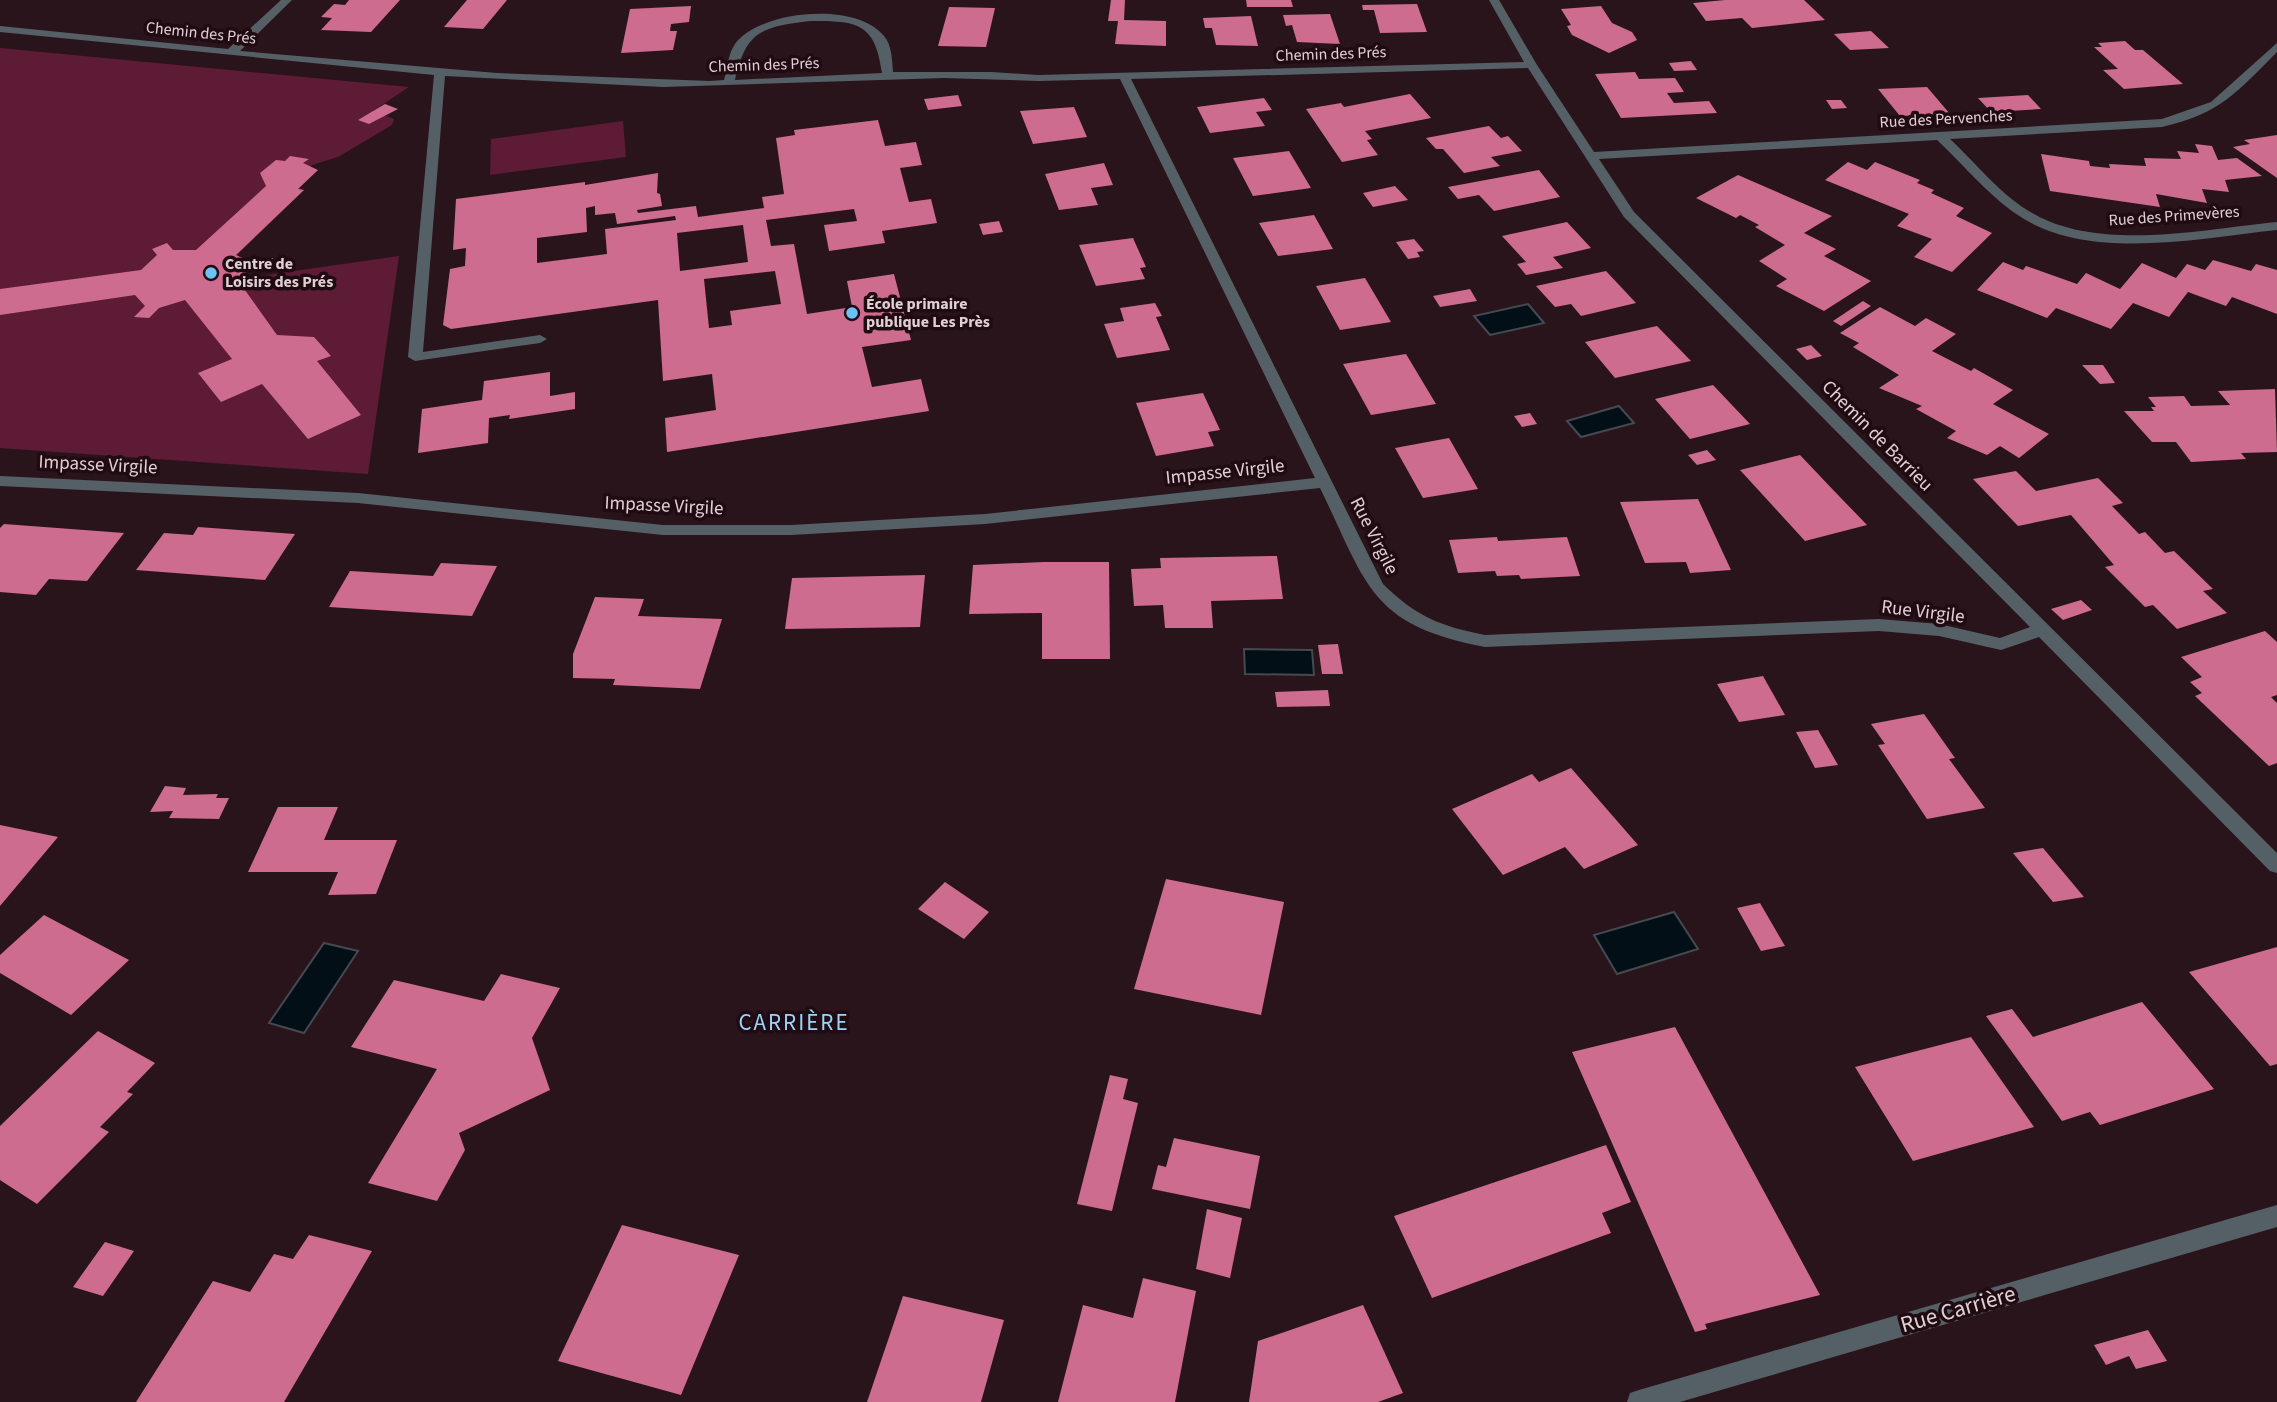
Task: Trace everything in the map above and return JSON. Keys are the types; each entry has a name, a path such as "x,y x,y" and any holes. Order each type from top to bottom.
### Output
{"street":[{"path":"232,52 287,0"},
{"name":"Chemin de Barrieu","path":"1494,0 1531,65 1629,214 2277,865"},
{"path":"729,82 740,45 757,30 780,21 813,17 838,18 864,25 881,38 888,76"},
{"name":"Chemin des Prés","path":"0,30 440,73 665,84 984,73 1038,78 1531,65"},
{"name":"Rue des Pervenches","path":"1590,156 2162,123 2192,117 2225,100 2277,46"},
{"path":"440,73 415,357 540,339"},
{"name":"Rue Virgile","path":"1124,76 1377,588 1405,616 1439,633 1485,640 1879,625 1940,629 2001,644 2042,629"},
{"name":"Rue des Primevères","path":"1940,136 2028,216 2052,228 2083,236 2116,239 2277,226"},
{"name":"Impasse Virgile","path":"0,481 358,498 663,530 765,530 985,519 1325,482"},
{"name":"Rue Carrière","path":"1639,1402 2277,1216"}],"shaded area":[{"path":"0,48 409,87 373,111 394,119 392,125 338,157 312,165 309,168 318,170 299,188 304,190 237,255 250,262 273,258 271,267 250,269 239,279 399,256 368,474 0,448"},
{"path":"623,121 626,157 490,175 491,139"},
{"path":"1528,304 1544,323 1490,335 1474,316"},
{"path":"1619,406 1634,423 1581,437 1567,421"},
{"path":"1244,649 1312,650 1314,675 1245,674"},
{"path":"1674,912 1698,949 1617,974 1594,935"},
{"path":"324,943 358,951 304,1033 269,1023"}],"building":[{"path":"349,0 400,0 371,32 321,30 332,18 321,17 334,4 345,5"},
{"path":"467,0 507,0 483,29 444,27"},
{"path":"1111,0 1125,0 1124,20 1166,21 1166,46 1115,44 1118,21 1108,21"},
{"path":"1246,0 1291,0 1293,7 1247,7"},
{"path":"1725,0 1804,0 1825,20 1752,28 1742,18 1706,21 1693,3"},
{"path":"1417,4 1427,32 1380,33 1374,10 1363,10 1362,5"},
{"path":"691,6 689,22 671,24 670,31 677,31 673,50 621,53 630,9"},
{"path":"1601,6 1612,23 1632,32 1637,40 1609,53 1572,35 1567,26 1571,25 1561,9"},
{"path":"949,7 995,8 986,47 938,46"},
{"path":"1330,14 1340,44 1297,42 1292,25 1286,26 1283,15"},
{"path":"1251,16 1258,46 1216,45 1212,28 1205,28 1203,18"},
{"path":"1871,31 1889,48 1850,50 1834,34"},
{"path":"2125,41 2135,50 2143,50 2183,84 2124,89 2103,70 2118,69 2094,47 2102,47 2098,43"},
{"path":"1691,61 1697,70 1674,71 1669,63"},
{"path":"1635,72 1639,79 1675,78 1684,92 1667,93 1674,103 1709,101 1717,113 1621,118 1595,74"},
{"path":"1927,87 1950,114 1900,116 1878,89"},
{"path":"1410,94 1431,118 1365,131 1372,139 1367,140 1378,155 1342,162 1306,109 1341,103 1344,107"},
{"path":"958,95 962,106 928,110 924,99"},
{"path":"2028,95 2041,109 1991,112 1978,98"},
{"path":"1264,98 1272,110 1256,112 1265,126 1210,133 1197,107"},
{"path":"1826,100 1841,100 1847,108 1832,109"},
{"path":"385,104 398,109 369,124 358,120"},
{"path":"1074,107 1087,137 1033,144 1020,111"},
{"path":"878,120 885,146 916,142 922,165 900,168 909,202 931,199 937,223 882,231 885,243 829,251 824,225 857,221 854,209 766,220 771,246 794,244 807,314 852,307 847,281 894,274 911,340 862,347 872,387 921,379 929,411 667,452 665,418 716,410 712,374 663,381 658,300 451,329 443,325 450,269 465,266 466,248 453,250 456,199 585,182 585,185 658,173 657,193 660,194 662,206 637,210 638,213 696,206 698,217 764,208 762,197 784,194 776,138 795,135 794,130","holes":["595,206 595,215 615,213 617,224 675,216 676,220 605,229 607,254 537,263 537,238 587,232 586,208","743,225 748,262 680,271 677,233","775,271 781,304 730,311 732,325 709,328 704,279"]},
{"path":"1489,126 1501,138 1508,136 1522,151 1491,157 1500,166 1464,173 1443,149 1436,149 1426,138"},
{"path":"2277,135 2277,178 2233,147 2250,144 2244,140"},
{"path":"2195,144 2212,146 2218,160 2237,158 2262,176 2225,180 2229,192 2202,189 2207,203 2156,194 2160,207 2050,191 2041,154 2089,161 2090,166 2146,166 2144,158 2181,159 2177,151 2199,153"},
{"path":"1289,151 1311,188 1253,196 1233,158"},
{"path":"290,156 309,159 303,163 318,170 298,189 304,190 236,255 250,262 273,258 271,267 250,269 237,279 277,335 314,337 331,356 317,361 361,415 308,439 262,384 221,402 198,373 232,359 185,300 159,308 149,318 134,317 145,306 135,295 0,315 0,289 141,270 157,255 152,249 167,243 173,250 196,250 266,186 260,173 276,160 285,161"},
{"path":"1848,162 1867,170 1875,162 1920,180 1917,183 1934,190 1931,193 1964,208 1956,216 1992,233 1952,272 1914,257 1932,239 1897,226 1909,214 1825,180"},
{"path":"1104,163 1113,185 1091,188 1098,205 1059,210 1045,174"},
{"path":"1539,170 1560,197 1494,211 1479,195 1458,199 1448,187"},
{"path":"1738,175 1832,216 1804,233 1836,249 1824,256 1871,281 1824,311 1776,286 1787,279 1759,261 1785,245 1755,227 1759,225 1740,215 1736,218 1696,198"},
{"path":"1395,186 1408,200 1373,207 1363,193"},
{"path":"1314,215 1333,249 1278,256 1259,223"},
{"path":"999,221 1003,232 983,235 979,224"},
{"path":"1567,222 1591,248 1553,257 1563,268 1526,275 1517,264 1526,262 1502,236"},
{"path":"1133,238 1146,267 1140,268 1145,279 1096,286 1079,245"},
{"path":"1414,239 1424,251 1417,252 1420,257 1408,259 1396,242"},
{"path":"2213,260 2251,271 2256,264 2277,270 2277,314 2232,297 2226,306 2188,292 2169,317 2133,303 2111,329 2056,308 2047,318 1977,290 2003,262 2023,270 2026,266 2077,284 2086,273 2120,289 2142,263 2176,278 2187,264 2205,270"},
{"path":"1606,271 1636,303 1581,316 1571,304 1555,307 1536,286"},
{"path":"1365,278 1391,322 1340,330 1316,286"},
{"path":"1470,289 1477,301 1440,307 1433,296"},
{"path":"1863,301 1871,306 1841,326 1833,321"},
{"path":"1155,303 1162,316 1156,317 1170,350 1117,358 1104,324 1124,321 1120,308"},
{"path":"1880,307 1915,326 1926,318 1956,334 1932,351 1971,371 1974,368 2013,390 1993,404 2049,434 2019,458 2000,446 1987,455 1947,438 1956,431 1916,409 1922,406 1879,388 1899,375 1853,347 1859,343 1840,333"},
{"path":"1657,326 1691,361 1615,378 1585,342"},
{"path":"1811,345 1822,356 1807,360 1796,349"},
{"path":"1406,354 1436,404 1371,415 1343,364"},
{"path":"2082,365 2103,365 2115,383 2100,384"},
{"path":"550,372 550,396 575,392 575,409 509,419 510,415 489,418 488,443 418,453 422,409 482,400 484,381"},
{"path":"1713,385 1750,424 1690,439 1655,399"},
{"path":"2275,389 2277,452 2241,453 2246,459 2191,462 2176,442 2152,442 2124,411 2154,411 2151,407 2156,407 2148,397 2184,396 2191,406 2230,405 2218,391"},
{"path":"1203,393 1220,430 1208,432 1214,446 1156,456 1136,403"},
{"path":"1530,413 1537,424 1522,427 1514,416"},
{"path":"1449,438 1478,489 1423,498 1395,448"},
{"path":"1707,450 1716,460 1697,465 1688,455"},
{"path":"1800,455 1867,525 1805,541 1740,470"},
{"path":"2016,471 2036,491 2098,478 2123,503 2112,506 2139,534 2145,532 2165,553 2174,551 2213,589 2203,591 2227,613 2177,629 2153,605 2145,607 2105,567 2114,565 2071,515 2018,526 1973,479"},
{"path":"1698,499 1731,570 1690,573 1686,562 1645,563 1620,502"},
{"path":"4,524 124,533 87,581 49,579 36,595 0,592 0,528"},
{"path":"198,527 295,534 265,580 136,570 164,533 193,535"},
{"path":"1497,537 1498,541 1567,537 1580,576 1521,579 1519,575 1497,576 1495,571 1458,573 1449,540"},
{"path":"1277,556 1283,599 1211,601 1213,628 1165,628 1163,605 1134,606 1131,569 1161,568 1160,558"},
{"path":"1109,562 1110,659 1042,659 1042,613 969,614 973,565"},
{"path":"441,563 497,566 472,616 329,607 350,571 433,576"},
{"path":"925,575 920,627 785,629 792,578"},
{"path":"595,597 644,599 638,616 722,619 700,689 613,685 615,679 573,678 573,654"},
{"path":"2081,600 2092,610 2063,620 2051,609"},
{"path":"2265,631 2277,642 2277,695 2271,697 2277,703 2277,763 2269,766 2195,696 2202,693 2190,682 2202,677 2181,657"},
{"path":"1338,644 1343,674 1322,674 1318,645"},
{"path":"1763,676 1785,715 1739,722 1717,684"},
{"path":"1328,690 1330,706 1277,707 1275,692"},
{"path":"1924,714 1955,758 1949,759 1985,808 1927,819 1878,745 1885,744 1871,724"},
{"path":"1818,730 1838,765 1815,768 1796,732"},
{"path":"1571,768 1638,845 1584,869 1565,847 1503,875 1452,809 1532,774 1539,782"},
{"path":"165,786 186,788 183,795 218,794 216,798 229,798 219,819 169,818 173,811 150,812"},
{"path":"278,807 338,807 324,840 397,840 376,894 328,895 338,872 248,872"},
{"path":"0,825 58,837 0,906"},
{"path":"2043,848 2084,897 2053,902 2013,853"},
{"path":"1166,879 1284,902 1261,1015 1134,989"},
{"path":"945,882 989,912 964,939 918,909"},
{"path":"1760,903 1785,946 1761,951 1737,908"},
{"path":"44,915 129,960 71,1015 0,973 0,955"},
{"path":"2277,947 2277,1064 2270,1066 2189,972"},
{"path":"501,974 560,988 532,1038 550,1090 459,1133 465,1150 437,1201 368,1183 437,1069 351,1047 394,980 484,1001"},
{"path":"2142,1002 2214,1089 2100,1125 2090,1112 2062,1121 1986,1016 2012,1009 2033,1037"},
{"path":"1675,1027 1820,1295 1705,1324 1707,1329 1695,1332 1572,1052"},
{"path":"98,1031 155,1063 127,1092 133,1094 100,1127 109,1132 37,1204 0,1180 0,1126"},
{"path":"1971,1037 2034,1127 1913,1161 1855,1067"},
{"path":"1110,1075 1128,1079 1123,1099 1138,1103 1112,1211 1077,1204"},
{"path":"1174,1138 1260,1156 1250,1209 1152,1189 1158,1165 1166,1167"},
{"path":"1606,1145 1631,1202 1602,1213 1611,1233 1432,1298 1394,1216"},
{"path":"1207,1209 1242,1218 1230,1278 1196,1269"},
{"path":"622,1225 739,1255 681,1395 558,1361"},
{"path":"309,1235 372,1251 284,1402 136,1402 213,1281 250,1292 274,1254 293,1259"},
{"path":"105,1242 134,1251 103,1296 73,1287"},
{"path":"1143,1278 1196,1291 1175,1402 1058,1402 1083,1305 1133,1318"},
{"path":"903,1296 1004,1320 981,1402 867,1402"},
{"path":"1363,1305 1403,1393 1378,1402 1249,1402 1258,1341"},
{"path":"2148,1330 2167,1361 2136,1369 2129,1356 2106,1365 2094,1345"}],"place":[{"name":"Centre de Loisirs des Prés","path":"211,273"},
{"name":"École primaire publique Les Près","path":"852,313"}],"district":[{"name":"CARRIÈRE","path":"794,1022"}]}
